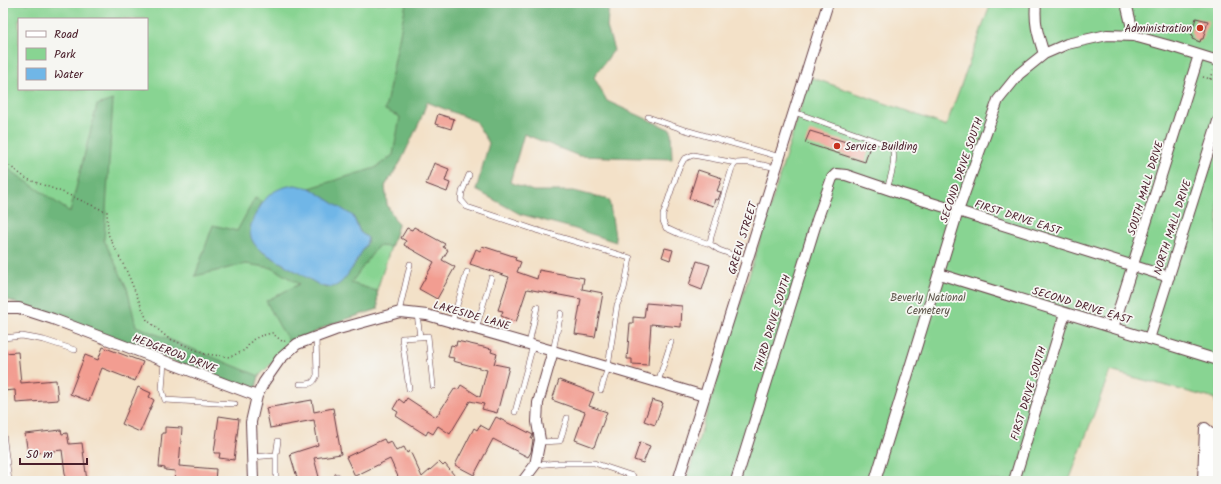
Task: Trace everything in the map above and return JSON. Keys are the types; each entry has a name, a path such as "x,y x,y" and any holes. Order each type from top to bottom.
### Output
{"street":[{"name":"GREEN STREET","path":"678,481 828,3"},
{"path":"1036,3 1036,28 1044,54"},
{"path":"1126,3 1134,36"},
{"name":"SECOND DRIVE SOUTH","path":"875,481 958,210 998,100 1019,74 1044,54 1067,44 1107,35 1134,36 1218,59"},
{"name":"SOUTH MALL DRIVE","path":"1113,328 1199,55"},
{"name":"NORTH MALL DRIVE","path":"1149,339 1218,122"},
{"name":"FIRST DRIVE EAST","path":"836,174 846,175 1169,277"},
{"name":"THIRD DRIVE SOUTH","path":"736,481 817,220 832,178 836,174"},
{"name":"SECOND DRIVE EAST","path":"939,274 1218,360"},
{"name":"HEDGEROW DRIVE","path":"3,308 19,308 54,319 257,396"},
{"name":"LAKESIDE LANE","path":"257,396 264,382 280,358 297,344 335,330 399,312 427,315 531,344 704,396"},
{"name":"FIRST DRIVE SOUTH","path":"1014,481 1065,313"},
{"path":"523,481 535,465 540,442 537,422 538,403 553,351"},
{"path":"254,481 251,422 257,396"},
{"path":"1203,481 1205,428 1212,434 1210,481"}],"lane":[{"path":"794,112 889,146 893,150 894,165 887,189"},
{"path":"648,117 682,129 780,156"},
{"path":"747,260 719,250 710,244 666,228 663,221 663,215 678,170 684,159 693,155 736,163 754,163 776,168"},
{"path":"710,244 732,168 736,163"},
{"path":"469,175 462,192 461,200 468,207 536,230 630,258 624,289 617,305 608,367 601,390"},
{"path":"399,312 410,264"},
{"path":"452,322 467,272"},
{"path":"476,329 491,278"},
{"path":"515,412 531,344 537,307"},
{"path":"553,351 561,313"},
{"path":"416,314 420,337"},
{"path":"3,338 22,336 44,340 75,350"},
{"path":"408,389 402,338 428,336 433,386"},
{"path":"300,384 309,384 315,381 317,375 316,337"},
{"path":"658,382 671,342"},
{"path":"164,361 162,390 165,400 235,404"},
{"path":"540,442 560,441 567,418"},
{"path":"3,434 9,481"},
{"path":"276,481 276,455 278,441"},
{"path":"253,457 276,455"},
{"path":"535,465 558,463 594,463 632,476"}],"path":[{"path":"1194,74 1218,81"},
{"path":"3,161 26,179 62,192 106,212 108,234 127,272 147,320 168,338 205,354 230,356 245,350 252,340 260,336 272,333 283,342 290,339"}],"green space":[{"path":"3,3 416,3 401,161 385,186 387,205 398,225 377,290 378,309 331,324 291,344 259,376 255,391 3,298"},
{"path":"406,3 609,3 607,27 614,50 594,77 607,101 671,130 672,159 579,156 524,134 510,182 533,191 574,191 609,200 616,242 520,214 476,190 489,143 475,121 427,102 420,121 401,161 385,186 387,205 398,225 391,247 378,246 351,283 377,291 378,309 331,324 291,344 266,301 299,284 272,268 246,264 195,276 213,225 237,231 255,198 263,202 260,206 261,251 326,288 340,283 366,245 368,238 360,232 354,218 310,188 375,168 393,155 400,117 385,110"},
{"name":"Beverly National Cemetery","path":"991,3 1218,3 1218,428 1215,399 1110,371 1069,481 686,481 810,77 946,126"},
{"path":"113,100 104,240 127,288 136,326 259,376 255,391 108,338 9,300 3,302 3,165 70,212 97,105"}],"water":[{"path":"295,185 310,188 353,216 360,232 368,238 366,245 350,271 339,284 333,287 321,286 261,251 256,246 251,236 250,231 252,221 264,201 277,190"}],"building":[{"name":"Administration","path":"1196,18 1208,21 1203,39 1201,39 1200,42 1192,39 1193,35 1191,34"},
{"path":"438,114 454,119 451,129 435,124"},
{"name":"Service Building","path":"810,131 869,149 865,162 805,143"},
{"path":"434,163 449,169 445,181 450,183 447,192 426,184"},
{"path":"698,170 722,178 717,191 721,192 718,200 715,199 713,206 689,198"},
{"path":"414,227 445,244 443,247 448,250 442,260 455,267 437,299 419,289 434,262 404,245 406,241 401,238 407,228 412,230"},
{"path":"482,246 516,257 515,260 521,262 517,272 537,279 539,270 584,278 582,289 603,293 595,337 575,334 581,299 527,289 516,322 501,316 503,311 498,310 509,277 470,264 476,249 480,251"},
{"path":"665,248 673,250 670,260 662,257"},
{"path":"697,261 710,265 702,290 689,285"},
{"path":"646,303 682,306 681,327 651,324 648,365 632,364 632,359 627,359 630,323 633,323 633,317 644,318"},
{"path":"457,341 492,349 491,352 497,354 494,364 509,367 497,413 482,409 484,404 470,401 450,434 438,426 433,434 428,431 426,435 396,416 398,412 393,409 399,399 404,403 407,398 436,417 455,388 458,390 461,385 480,397 487,370 453,361 454,358 448,357 451,345 456,346"},
{"path":"103,347 143,362 135,381 102,368 89,401 70,394 85,355 98,360"},
{"path":"18,352 21,383 56,380 58,400 16,403 15,390 3,391 3,353"},
{"path":"559,380 594,393 589,406 607,412 594,447 575,440 585,412 552,400"},
{"path":"138,387 151,393 149,397 154,400 140,432 122,424"},
{"path":"312,400 314,412 333,408 341,454 314,458 320,481 298,481 290,454 318,445 314,420 270,428 266,408"},
{"path":"652,400 663,403 655,425 644,421"},
{"path":"219,416 239,419 234,460 219,458 220,453 214,453"},
{"path":"496,417 533,435 531,439 533,440 531,452 528,457 493,439 474,475 455,465 474,428 477,430 480,425 489,430"},
{"path":"165,427 182,428 179,466 216,469 215,481 174,481 175,471 165,470 165,468 159,467 162,433 165,433"},
{"path":"61,430 62,434 67,433 69,444 82,443 87,481 66,481 62,450 28,454 25,434"},
{"path":"384,439 386,443 391,441 396,451 404,447 407,453 410,451 422,477 439,462 443,466 445,464 459,481 400,481 390,459 355,476 346,457"},
{"path":"640,442 650,446 643,463 634,460"}],"place":[{"name":"Administration","path":"1200,28"},
{"name":"Service Building","path":"837,146"}]}
